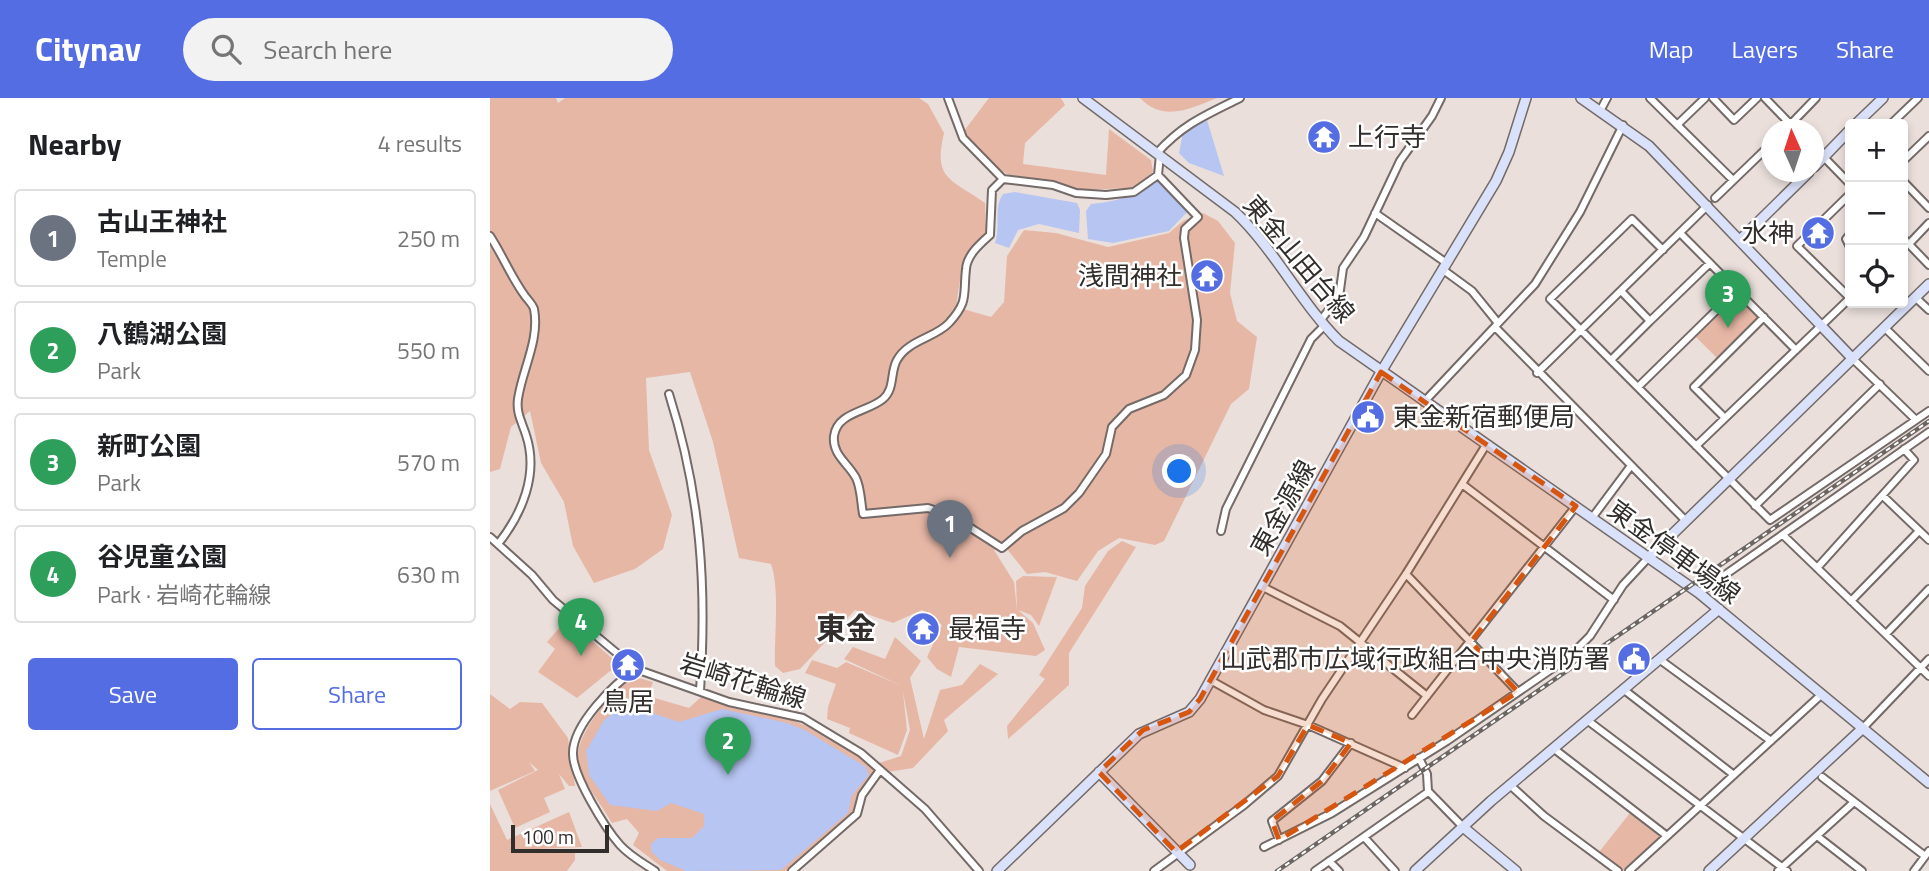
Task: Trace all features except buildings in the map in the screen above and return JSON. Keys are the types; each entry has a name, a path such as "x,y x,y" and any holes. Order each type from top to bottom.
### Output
{"main road":[{"name":"東金山田台線","path":"1083,98 1235,212 1256,232 1322,323 1381,372"},
{"name":"東金源線","path":"997,871 1143,730 1189,712 1212,681 1381,372 1501,171 1525,98"},
{"path":"1581,98 1623,125 1712,202 1741,239 1853,359"},
{"path":"1861,119 1883,98"},
{"path":"1824,157 1845,135"},
{"path":"1741,239 1799,182"},
{"path":"1648,558 1727,477 1929,284"},
{"name":"東金停車場線","path":"1381,372 1699,593 1929,783"},
{"path":"1415,871 1510,785 1718,609"},
{"path":"1709,871 1863,729"},
{"path":"1099,772 1190,865"},
{"path":"1463,827 1516,871"}],"street":[{"path":"948,98 963,138 1003,179 1053,185 1076,193 1106,195 1133,192 1157,175 1159,154 1176,132 1191,121 1240,98"},
{"path":"1221,530 1226,509 1311,339 1339,297 1343,268 1375,213 1400,161 1432,116 1441,98"},
{"path":"1600,111 1607,98"},
{"path":"1650,98 1733,180"},
{"path":"1678,125 1705,98"},
{"path":"1713,98 1734,120 1757,98"},
{"path":"1765,98 1785,119"},
{"path":"1795,119 1816,98"},
{"path":"1896,119 1918,98"},
{"path":"1424,402 1535,284 1567,234 1623,125"},
{"path":"1908,156 1929,136"},
{"path":"1537,373 1761,153"},
{"path":"1824,157 1848,182"},
{"path":"1003,179 992,190 990,235 973,252 966,268 967,289 962,304 947,325 909,346 896,360 892,385 883,399 840,422 834,436 837,454 857,480 863,514 928,508 952,516 1002,548 1022,531 1065,508 1079,493 1106,454 1112,426 1129,409 1164,395 1186,375 1195,350 1197,320 1184,238 1185,229 1198,217 1157,175"},
{"path":"1904,182 1929,208"},
{"path":"1845,199 1797,247 1845,293"},
{"path":"1375,213 1472,290 1496,325 1537,373 1685,520"},
{"path":"1663,250 1632,219 1550,299 1770,520 1929,411"},
{"path":"1929,223 1909,244 1929,265"},
{"path":"1680,233 1796,350"},
{"path":"490,236 509,274 534,308 532,347 518,399 518,416 527,436 530,466 526,495 516,522 498,544"},
{"path":"1611,360 1710,263"},
{"path":"1638,387 1737,290"},
{"path":"1621,291 1650,321"},
{"path":"1916,298 1929,310"},
{"path":"1696,446 1845,303"},
{"path":"1725,418 1694,387 1764,317"},
{"path":"1885,328 1929,371"},
{"path":"1853,359 1916,420"},
{"path":"1755,506 1880,384"},
{"path":"669,394 695,490 704,576 700,691"},
{"path":"1699,593 1929,432"},
{"path":"1154,871 1176,852 1244,805 1278,776 1486,444"},
{"path":"1817,568 1914,460 1904,449"},
{"path":"1592,518 1630,467"},
{"path":"1462,484 1614,600"},
{"path":"1883,496 1929,540"},
{"path":"1412,715 1576,506"},
{"path":"1851,601 1919,531"},
{"path":"1783,535 1929,676"},
{"name":"岩崎花輪線","path":"490,537 554,600 636,669 729,702 803,718 861,752 925,809 979,871"},
{"path":"1264,848 1332,813 1405,768 1580,648 1648,558"},
{"path":"1406,574 1518,692"},
{"path":"1263,587 1340,626 1427,696"},
{"path":"1886,634 1929,589"},
{"path":"1659,659 1771,741"},
{"path":"1863,729 1929,659"},
{"path":"636,669 619,681 602,699 582,728 572,752 575,770 604,823 621,846 655,871"},
{"path":"1212,681 1264,710 1351,743 1405,768"},
{"path":"1623,690 1734,775"},
{"path":"1629,871 1822,694"},
{"path":"1587,720 1701,805 1782,870 1854,802"},
{"path":"1279,840 1272,821 1322,780 1351,743"},
{"path":"1553,748 1667,836"},
{"path":"1419,758 1427,774 1428,792 1463,827"},
{"path":"792,871 857,814 862,795 880,770"},
{"path":"1822,777 1927,853 1914,871"},
{"path":"1510,785 1544,816 1618,871"},
{"path":"1315,871 1428,792"},
{"path":"1816,836 1862,871"},
{"path":"1364,837 1395,871"},
{"path":"1329,861 1339,871"}],"highlighted area":[{"path":"1381,372 1576,506 1471,642 1518,692 1279,840 1272,821 1322,781 1351,743 1308,725 1278,776 1176,852 1099,772 1143,730 1189,712 1200,699"}],"shaded area":[{"path":"490,98 556,98 558,103 565,98 919,98 928,104 944,133 941,160 947,176 985,203 986,233 967,258 956,307 991,317 1004,302 1007,256 1024,230 1056,233 1108,247 1169,233 1183,221 1203,213 1218,221 1235,243 1230,293 1237,321 1257,337 1249,389 1231,404 1164,541 1155,545 1119,538 1098,551 1077,581 1045,572 1027,574 1003,544 994,550 1014,582 1017,610 1016,581 1023,576 1057,577 1039,626 1031,615 1018,610 1033,623 1045,650 1036,656 959,647 951,677 937,669 927,657 942,625 922,610 893,623 855,610 800,669 783,673 775,666 776,599 771,564 739,558 713,442 690,372 646,378 649,450 672,515 663,549 635,569 594,583 573,546 564,502 541,463 530,411 511,427 500,469 490,472"},
{"path":"989,98 1061,98 1065,105 1025,143 1023,164 1106,175 1109,129 1151,160 1153,172 1133,188 1078,190 1057,181 1009,175 978,157 964,131"},
{"path":"1140,98 1217,98 1188,109 1168,112 1149,106"},
{"path":"1737,297 1759,319 1718,359 1696,337"},
{"path":"1122,541 1136,547 1069,653 1069,685 1008,739 1007,726 1045,679 1039,675 1082,608 1085,586 1108,551"},
{"path":"567,619 622,667 618,673 610,671 577,698 538,672 555,649 547,642"},
{"path":"895,637 921,661 910,678 924,739 940,690 962,685 980,664 998,674 944,720 948,731 913,768 888,772 879,763 901,756 910,730 903,692 907,730 898,755 849,733 850,728 827,719 836,684 805,673 812,660 837,668 846,662 902,686 844,659 853,647 885,659"},
{"path":"635,677 653,682 648,696 689,708 701,697 781,716 817,730 865,760 874,770 855,813 788,871 667,871 633,845 639,833 627,819 612,823 579,767 581,743 588,728 615,690"},
{"path":"490,694 510,709 520,702 542,703 568,738 575,786 569,786 559,774 565,789 544,798 550,812 515,828 498,790 538,770 529,762 535,771 490,791"},
{"path":"490,804 507,840 569,812 582,847 514,850 509,843 514,852 575,850 575,860 567,871 490,871"},
{"path":"1630,813 1661,838 1624,871 1599,852"}],"water":[{"path":"1207,120 1224,176 1189,163 1179,153 1183,133"},
{"path":"1157,179 1189,210 1169,231 1113,243 1088,239 1086,211 1091,204 1126,197"},
{"path":"1015,192 1077,203 1080,210 1079,233 1039,224 1018,230 1009,248 995,243 1000,199 1003,194"},
{"path":"635,707 679,722 722,709 787,723 805,730 866,767 869,775 852,795 848,813 781,870 686,871 660,860 651,851 651,844 658,838 692,838 704,826 704,814 671,803 657,811 610,805 589,775 586,751 604,720 616,711"}],"railway":[{"path":"1277,871 1929,421"}],"place":[{"name":"上行寺","path":"1324,137"},
{"name":"水神","path":"1818,233"},
{"name":"浅間神社","path":"1207,276"},
{"name":"新町公園","path":"1728,328"},
{"name":"東金新宿郵便局","path":"1368,417"},
{"name":"古山王神社","path":"950,558"},
{"name":"最福寺","path":"923,629"},
{"name":"谷児童公園","path":"581,656"},
{"name":"山武郡市広域行政組合中央消防署","path":"1634,659"},
{"name":"鳥居","path":"628,665"},
{"name":"八鶴湖公園","path":"728,775"}],"district":[{"name":"東金","path":"846,629"}]}
